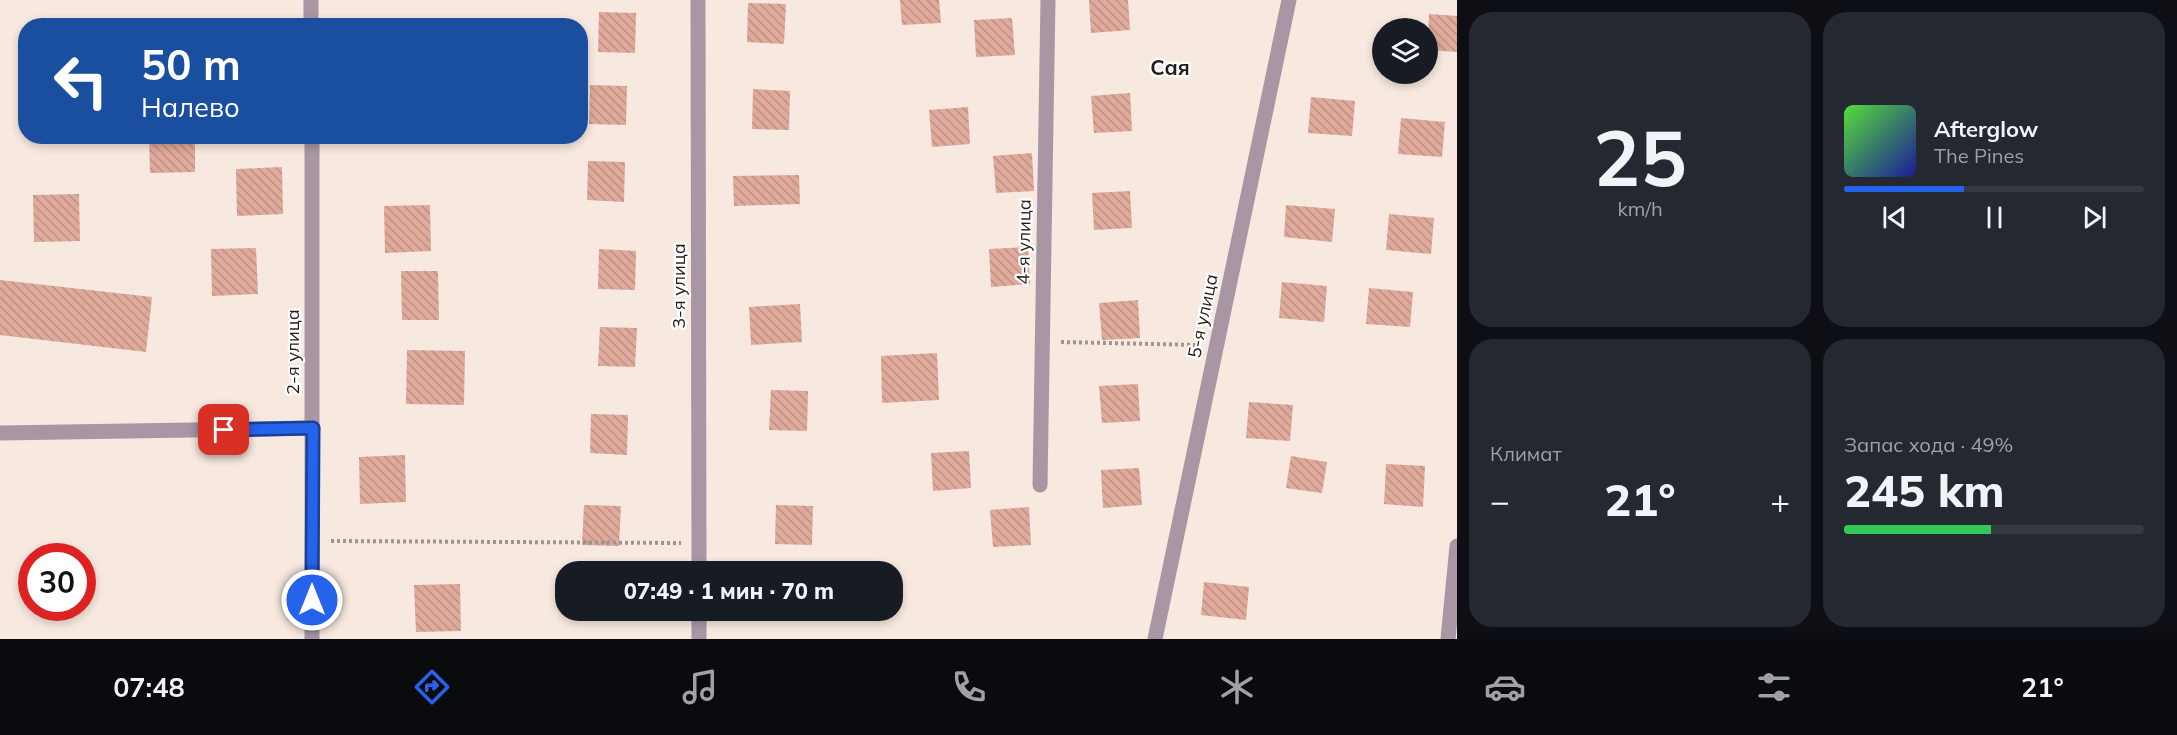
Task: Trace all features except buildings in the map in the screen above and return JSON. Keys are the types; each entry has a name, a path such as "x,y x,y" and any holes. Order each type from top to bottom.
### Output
{"street":[{"path":"311,0 311,18"},
{"name":"3-я улица","path":"698,0 699,561"},
{"name":"4-я улица","path":"1040,485 1048,0"},
{"name":"5-я улица","path":"1155,639 1289,0"},
{"name":"2-я улица","path":"312,144 312,639"},
{"path":"0,433 313,428"},
{"path":"1448,639 1457,546"},
{"path":"699,621 699,639"}],"path":[{"path":"1042,342 1216,345"},
{"path":"312,541 699,543"}],"district":[{"name":"Сая","path":"1170,68"}],"route":[{"path":"224,430 313,428 312,600"}]}
